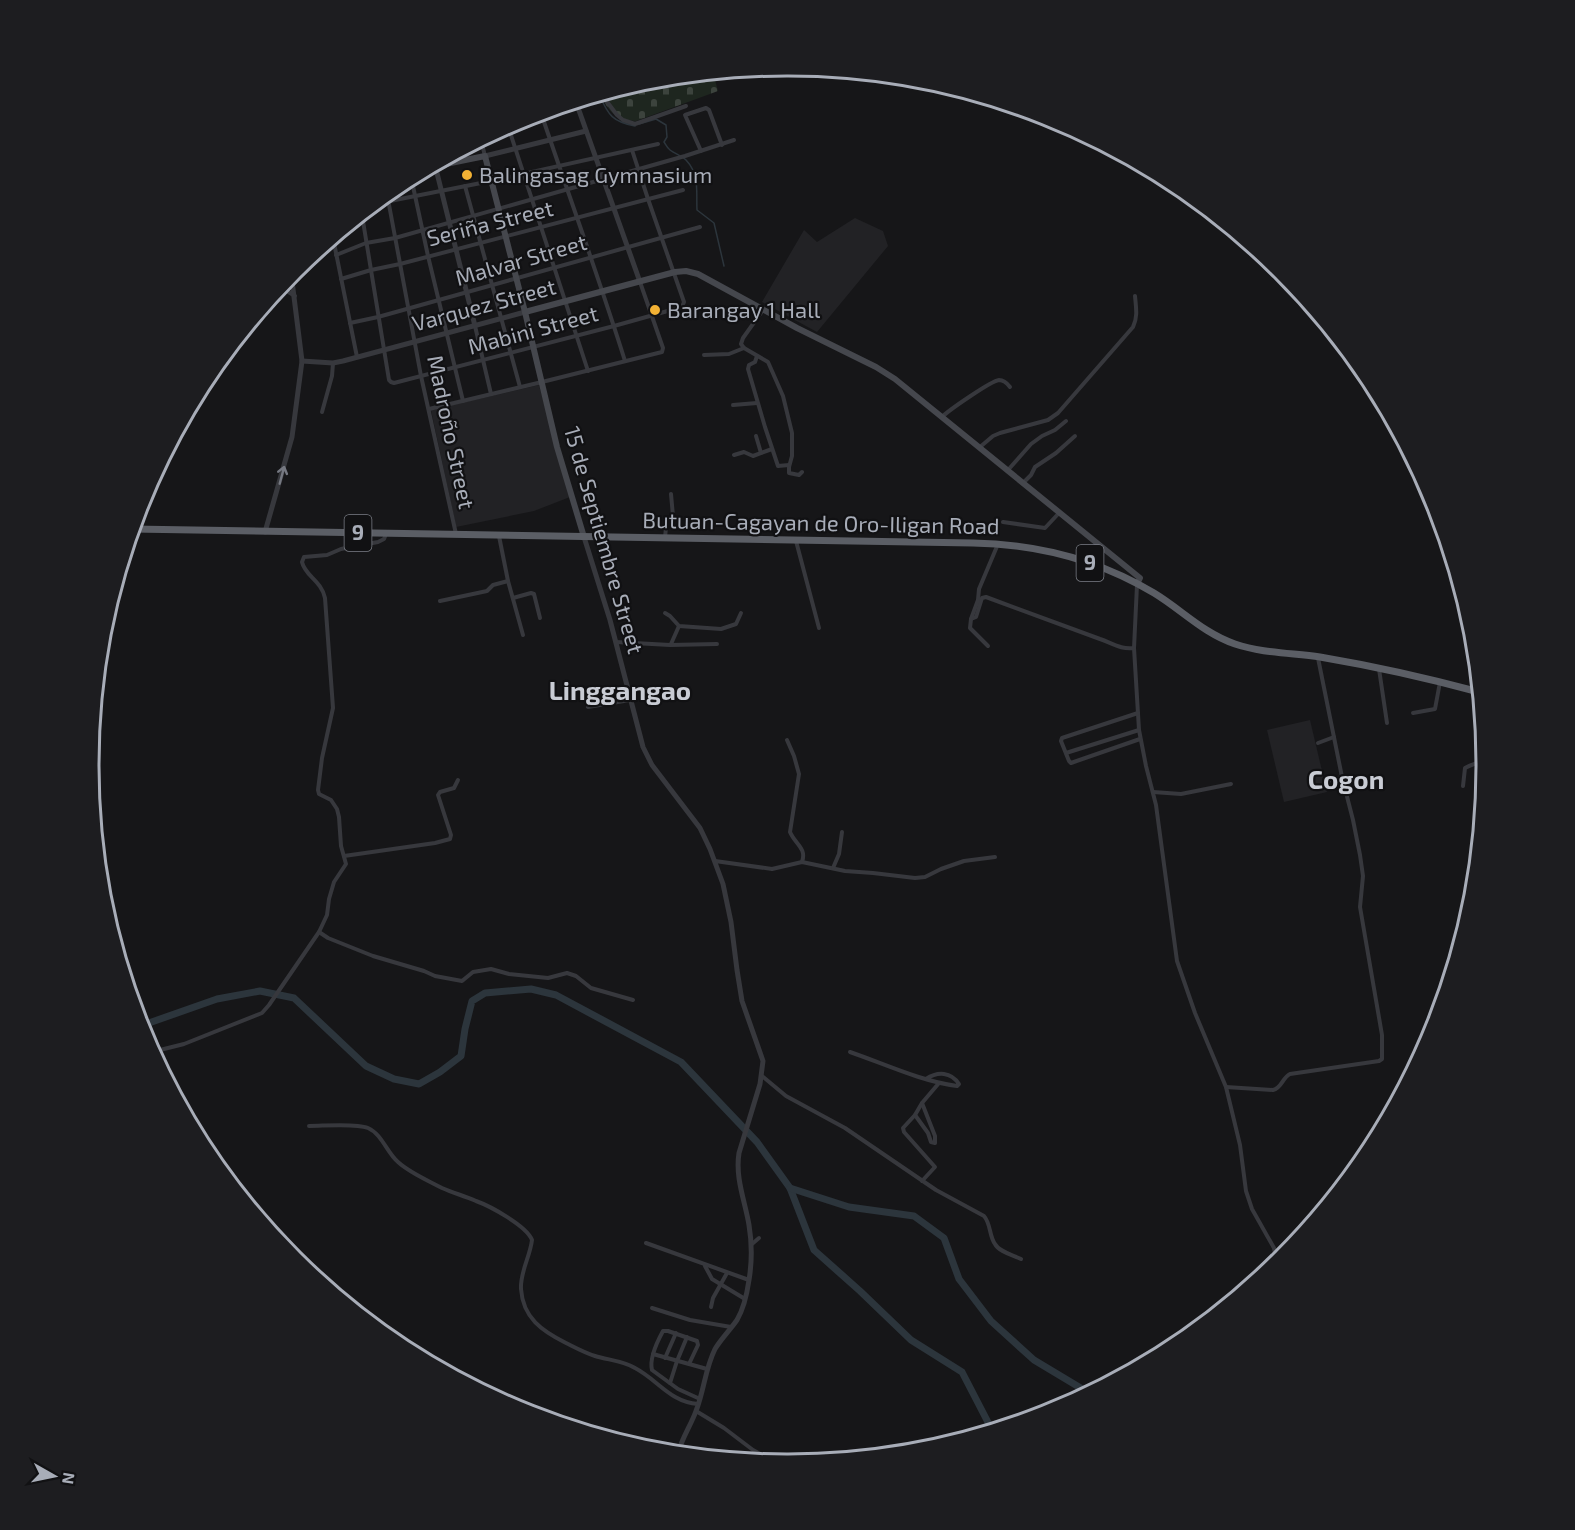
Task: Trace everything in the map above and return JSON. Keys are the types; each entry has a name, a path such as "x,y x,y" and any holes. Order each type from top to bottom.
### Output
{"highway":[{"name":"Butuan-Cagayan de Oro-Iligan Road","path":"141,529 999,544 1043,550 1104,568 1156,595 1203,629 1245,647 1318,657 1440,681 1472,690"}],"main road":[{"path":"457,161 485,156"},
{"name":"15 de Septiembre Street","path":"485,156 557,447 584,537"},
{"path":"675,272 686,271 698,274 885,373 980,447 1140,578 1137,584"},
{"name":"Varquez Street","path":"525,312 675,272"}],"street":[{"path":"606,101 616,115 635,124 686,106"},
{"path":"701,151 685,115 706,108 709,110 722,145"},
{"path":"429,409 661,352 663,348 578,109"},
{"path":"544,121 604,292 625,361"},
{"path":"485,156 586,131"},
{"path":"511,135 588,371"},
{"path":"336,255 366,243 395,238 474,216 679,158 734,140"},
{"path":"396,200 658,144"},
{"name":"15 de Septiembre Street","path":"483,148 485,156"},
{"path":"632,150 675,272"},
{"path":"436,173 467,292 490,394"},
{"path":"465,186 520,387"},
{"path":"413,188 463,401"},
{"name":"Seriña Street","path":"341,279 682,190"},
{"name":"Madroño Street","path":"389,204 421,376 456,535"},
{"path":"363,223 384,350"},
{"name":"Malvar Street","path":"350,323 378,318 700,227"},
{"path":"335,247 357,357"},
{"name":"Mabini Street","path":"384,350 389,380 394,383 652,316 683,306 684,302 675,272"},
{"path":"266,532 292,437 302,361 293,286"},
{"path":"288,292 295,296"},
{"path":"980,447 993,436 1048,420 1058,412 1133,327 1137,314 1135,296"},
{"path":"763,310 742,339 741,344 769,364 785,401 792,433 792,459 789,473 799,475 802,472"},
{"name":"Varquez Street","path":"302,361 333,363 525,312"},
{"path":"704,355 729,354 744,348"},
{"path":"757,356 755,362 749,364 748,369 757,402 778,466 790,465"},
{"path":"322,412 333,363"},
{"path":"942,417 995,382 1005,381 1010,387"},
{"path":"734,405 757,402"},
{"path":"1008,470 1031,444 1066,421"},
{"path":"756,436 761,453"},
{"path":"1023,483 1035,467 1075,436"},
{"path":"734,455 744,452 752,456 772,449"},
{"path":"665,538 666,527 673,516 671,494"},
{"path":"1004,522 1045,528 1059,513"},
{"path":"161,1050 184,1044 262,1013 282,987 326,919 334,882 346,862 341,846 337,809 331,800 319,794 318,790 322,758 333,708 325,598 321,585 304,568 302,562 304,557 327,555 341,549 378,542 385,538 387,533"},
{"path":"499,536 508,581 523,635"},
{"name":"15 de Septiembre Street","path":"584,537 616,642 641,740 649,759 700,828 723,884 731,922 742,1001 763,1061 762,1076 738,1159 751,1245 749,1281 740,1313 718,1344 707,1369 696,1411 681,1445"},
{"path":"796,540 819,628"},
{"path":"988,646 970,628 979,589 999,544"},
{"path":"440,601 487,591 493,585 508,581"},
{"path":"1137,584 1134,648 1139,730 1153,792 1179,969 1226,1087 1238,1135 1246,1191 1252,1209 1275,1251"},
{"path":"513,598 534,594 540,618"},
{"path":"971,619 976,617 982,598 986,597 1118,647 1134,648"},
{"path":"665,613 679,626 725,628 736,624 741,613"},
{"path":"675,621 675,634"},
{"path":"670,645 679,626"},
{"path":"616,642 717,645"},
{"path":"1226,1087 1273,1090 1279,1088 1286,1076 1290,1074 1382,1059 1382,1035 1360,907 1363,876 1318,657"},
{"path":"1379,669 1387,723"},
{"path":"1413,712 1435,709 1440,681"},
{"path":"588,707 630,700"},
{"path":"1138,713 1062,738 1061,741 1070,763 1074,763 1140,739"},
{"path":"1066,753 1139,730"},
{"path":"1318,743 1334,737"},
{"path":"787,740 799,777 790,832 803,850 802,862"},
{"path":"1463,786 1465,768 1476,763"},
{"path":"1328,781 1342,777"},
{"path":"344,856 450,839 451,835 438,795 440,792 454,788 458,780"},
{"path":"1153,792 1181,794 1231,784"},
{"path":"833,868 840,852 842,832"},
{"path":"715,861 772,869 802,862 845,871 920,878 964,861 995,857"},
{"path":"319,932 328,938 373,956 424,970 439,977 462,981 473,972 491,969 509,974 549,978 567,973 582,980 591,988 633,1000"},
{"path":"850,1052 926,1080 957,1086 959,1084 945,1073 934,1075 926,1080"},
{"path":"762,1076 786,1096 845,1128 922,1181 985,1217 995,1245 1021,1259"},
{"path":"922,1181 935,1167 903,1131 939,1083"},
{"path":"915,1115 928,1133 931,1142 935,1143 935,1136 922,1103"},
{"path":"309,1126 352,1125 370,1129 395,1159 406,1168 442,1188 479,1202 524,1229 532,1240 522,1273 521,1290 528,1314 540,1328 582,1351 636,1368 675,1398 687,1403 699,1402"},
{"path":"751,1245 759,1238"},
{"path":"645,1243 749,1281"},
{"path":"705,1265 710,1277 745,1299"},
{"path":"711,1307 711,1302 727,1273"},
{"path":"652,1308 690,1320 732,1327"},
{"path":"689,1364 698,1343 696,1340 663,1331 653,1354 652,1370 699,1402"},
{"path":"665,1358 676,1334"},
{"path":"670,1383 687,1337"},
{"path":"653,1354 707,1369"},
{"path":"696,1411 758,1453"}],"shaded area":[{"path":"855,218 883,231 888,246 817,332 762,302 804,230 817,242"},
{"path":"539,385 570,497 534,511 456,527 431,410"},
{"path":"1310,720 1327,792 1284,802 1267,730"}],"green space":[{"path":"715,80 718,91 636,121 618,117 606,106 604,101 609,100 698,82"}],"waterway":[{"path":"603,102 612,117 635,126"},
{"path":"639,124 656,119 666,125 667,137 664,142 670,150 684,158 693,171 697,210 714,223 724,266"},
{"path":"149,1023 217,999 260,991 294,998 366,1066 394,1079 419,1084 461,1056 472,1001 485,993 531,989 556,995 681,1062 757,1142 790,1188 814,1250 911,1340 962,1372 988,1423"},
{"path":"790,1188 849,1207 914,1216 944,1238 959,1279 991,1321 1034,1360 1080,1388"}],"place":[{"name":"Balingasag Gymnasium","path":"467,175"},
{"name":"Barangay 1 Hall","path":"655,310"}],"district":[{"name":"Linggangao","path":"620,691"},
{"name":"Cogon","path":"1346,780"}]}
